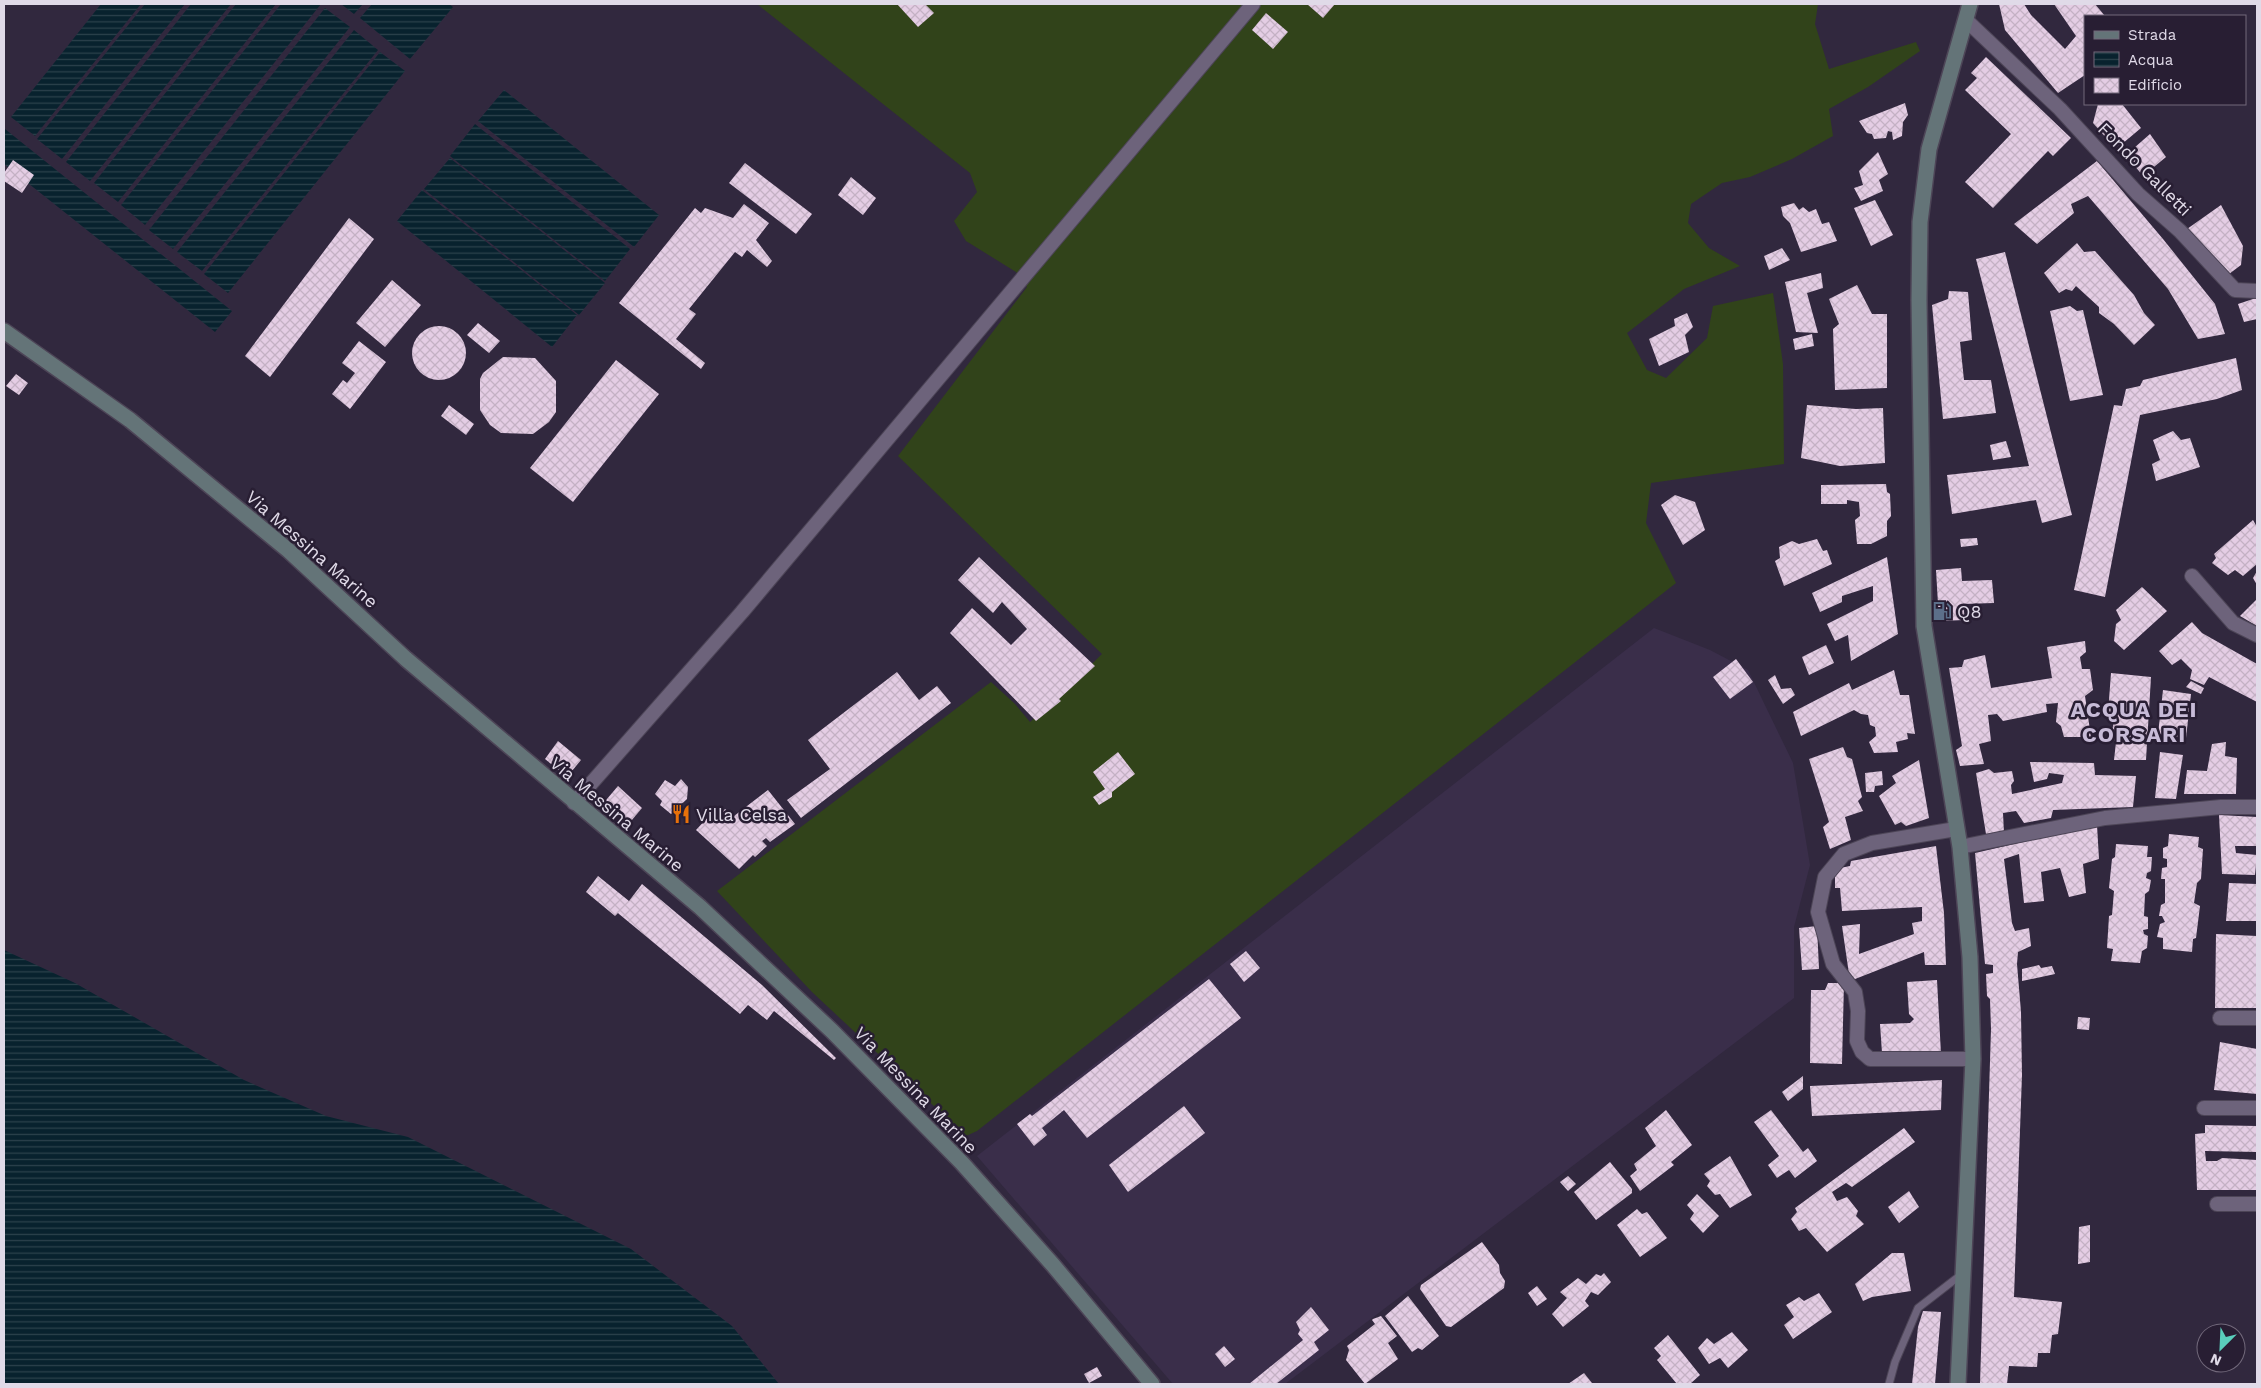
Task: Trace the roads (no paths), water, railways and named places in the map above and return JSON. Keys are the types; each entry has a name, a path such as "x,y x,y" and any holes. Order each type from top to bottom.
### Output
{"main road":[{"path":"1958,1384 1973,1059 1970,957 1960,847 1924,626 1919,300 1920,222 1929,149 1970,4"},
{"name":"Via Messina Marine","path":"4,331 130,420 266,532 406,659 574,803 700,907 839,1038 962,1163 1053,1265 1152,1384"}],"street":[{"path":"574,803 742,612 1253,4"},
{"name":"Fondo Galletti","path":"1966,20 2060,109 2138,194 2180,231 2235,290 2257,292"},
{"path":"2192,576 2233,623 2257,635"},
{"path":"1960,847 2105,818 2221,807 2257,807"},
{"path":"1956,829 1872,843 1844,854 1825,877 1818,912 1833,964 1855,992 1858,1011 1857,1042 1862,1052 1870,1059 1973,1059"},
{"path":"2220,1018 2257,1018"},
{"path":"2204,1108 2257,1108"},
{"path":"2217,1204 2257,1204"}],"lane":[{"path":"1889,1384 1895,1362 1918,1308 1962,1273"}],"water":[{"path":"101,4 141,4 35,136 11,117"},
{"path":"145,4 185,4 62,159 37,139"},
{"path":"191,4 231,4 90,181 66,162"},
{"path":"236,4 276,4 118,202 94,183"},
{"path":"281,4 321,4 145,225 121,205"},
{"path":"341,4 363,4 354,14"},
{"path":"372,4 449,4 453,7 410,59 360,18"},
{"path":"325,8 350,27 173,249 149,230"},
{"path":"354,30 378,50 202,271 177,252"},
{"path":"380,52 405,71 228,293 204,274"},
{"path":"504,90 659,215 634,247 478,121"},
{"path":"475,124 630,249 605,281 450,156"},
{"path":"5,129 232,311 215,332 4,164"},
{"path":"450,158 605,283 579,315 424,189"},
{"path":"422,190 577,315 552,347 397,221"},
{"path":"4,950 75,983 244,1080 326,1116 408,1137 631,1249 732,1326 779,1384 4,1384"}],"place":[{"name":"Q8","path":"1942,611"},
{"name":"Villa Celsa","path":"681,814"}],"district":[{"name":"ACQUA DEI CORSARI","path":"2134,722"}]}
